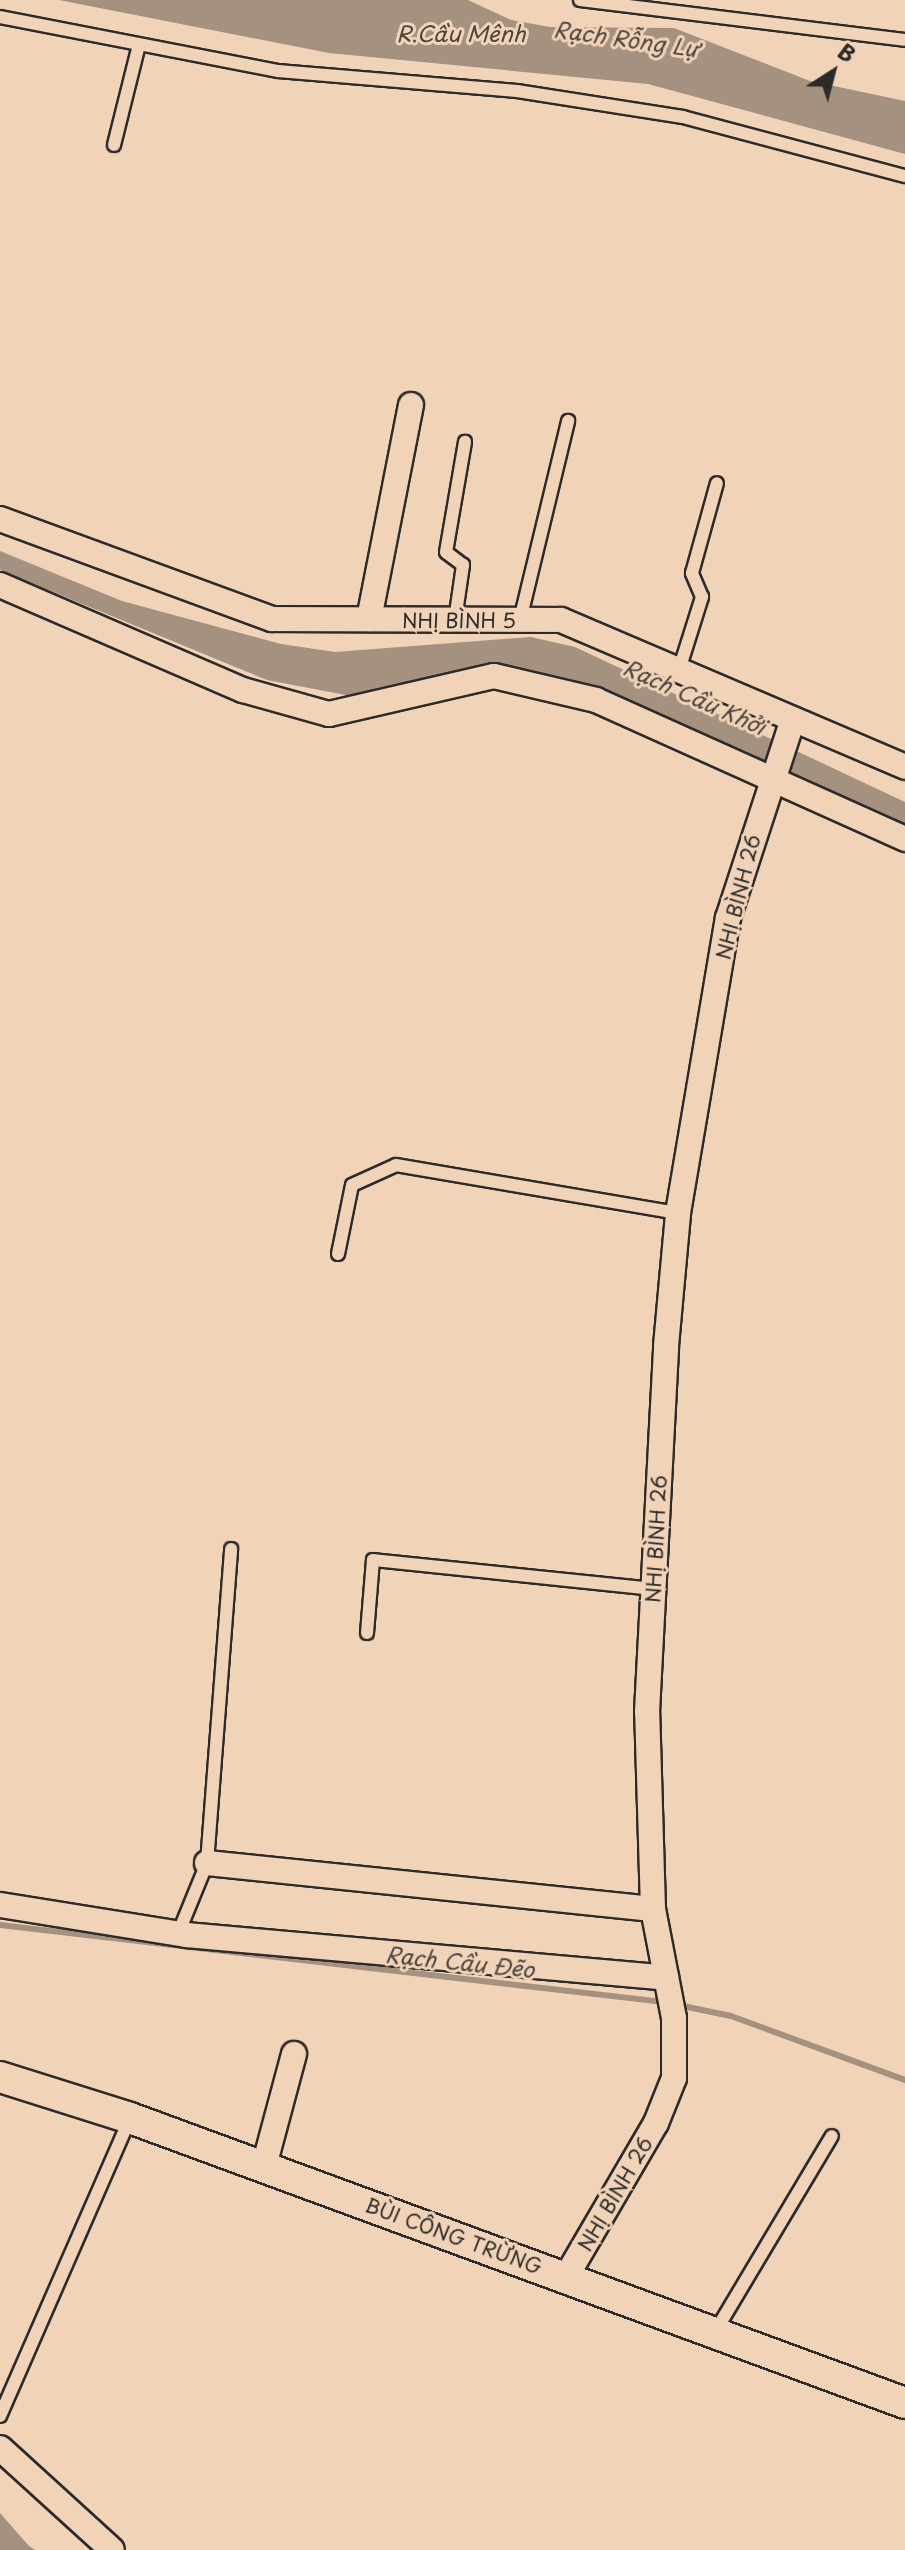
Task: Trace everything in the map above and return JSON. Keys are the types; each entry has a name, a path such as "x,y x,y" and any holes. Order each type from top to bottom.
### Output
{"street":[{"path":"369,619 411,405"},
{"name":"NHỊ BÌNH 5","path":"0,519 272,619 561,620 679,670 790,726 905,767"},
{"path":"0,585 243,690 329,714 494,676 596,700 905,839"},
{"name":"NHỊ BÌNH 26","path":"566,2277 667,2101 674,2018 653,1909 647,1712 678,1213 728,918 790,726"},
{"path":"207,1863 653,1909"},
{"path":"0,1905 178,1934 667,1984"},
{"path":"264,2166 294,2054"},
{"name":"BÙI CÔNG TRỪNG","path":"0,2077 130,2118 264,2166 905,2403"},
{"path":"0,2448 112,2550"}],"lane":[{"path":"580,0 905,40"},
{"path":"0,17 278,71 517,91 683,117 905,176"},
{"path":"114,145 139,45"},
{"path":"520,620 568,421"},
{"path":"455,620 463,565 446,552 465,442"},
{"path":"679,670 702,597 692,573 717,483"},
{"path":"338,1254 352,1185 396,1165 678,1213"},
{"path":"178,1934 207,1863 231,1549"},
{"path":"367,1633 373,1560 653,1589"},
{"path":"0,2416 130,2118"},
{"path":"715,2332 832,2136"}],"water":[{"name":"R.Cầu Mênh","path":"59,0 468,0 511,20 550,27 674,28 810,81 905,101 905,154 648,84 329,53"},
{"path":"0,551 122,601 281,644 335,652 531,637 575,647 905,802 905,825 587,688 527,670 491,668 356,697 267,680 0,570"},
{"path":"0,2513 29,2546 35,2550 0,2550"}],"waterway":[{"name":"Rạch Cầu Đẽo","path":"0,1925 663,2002"},
{"name":"Rạch Cầu Đẽo","path":"678,2005 731,2016 905,2080"}],"water label":[{"name":"Rạch Rỗng Lự","path":"626,38"},
{"name":"Rạch Cầu Khởi","path":"695,696"}]}
